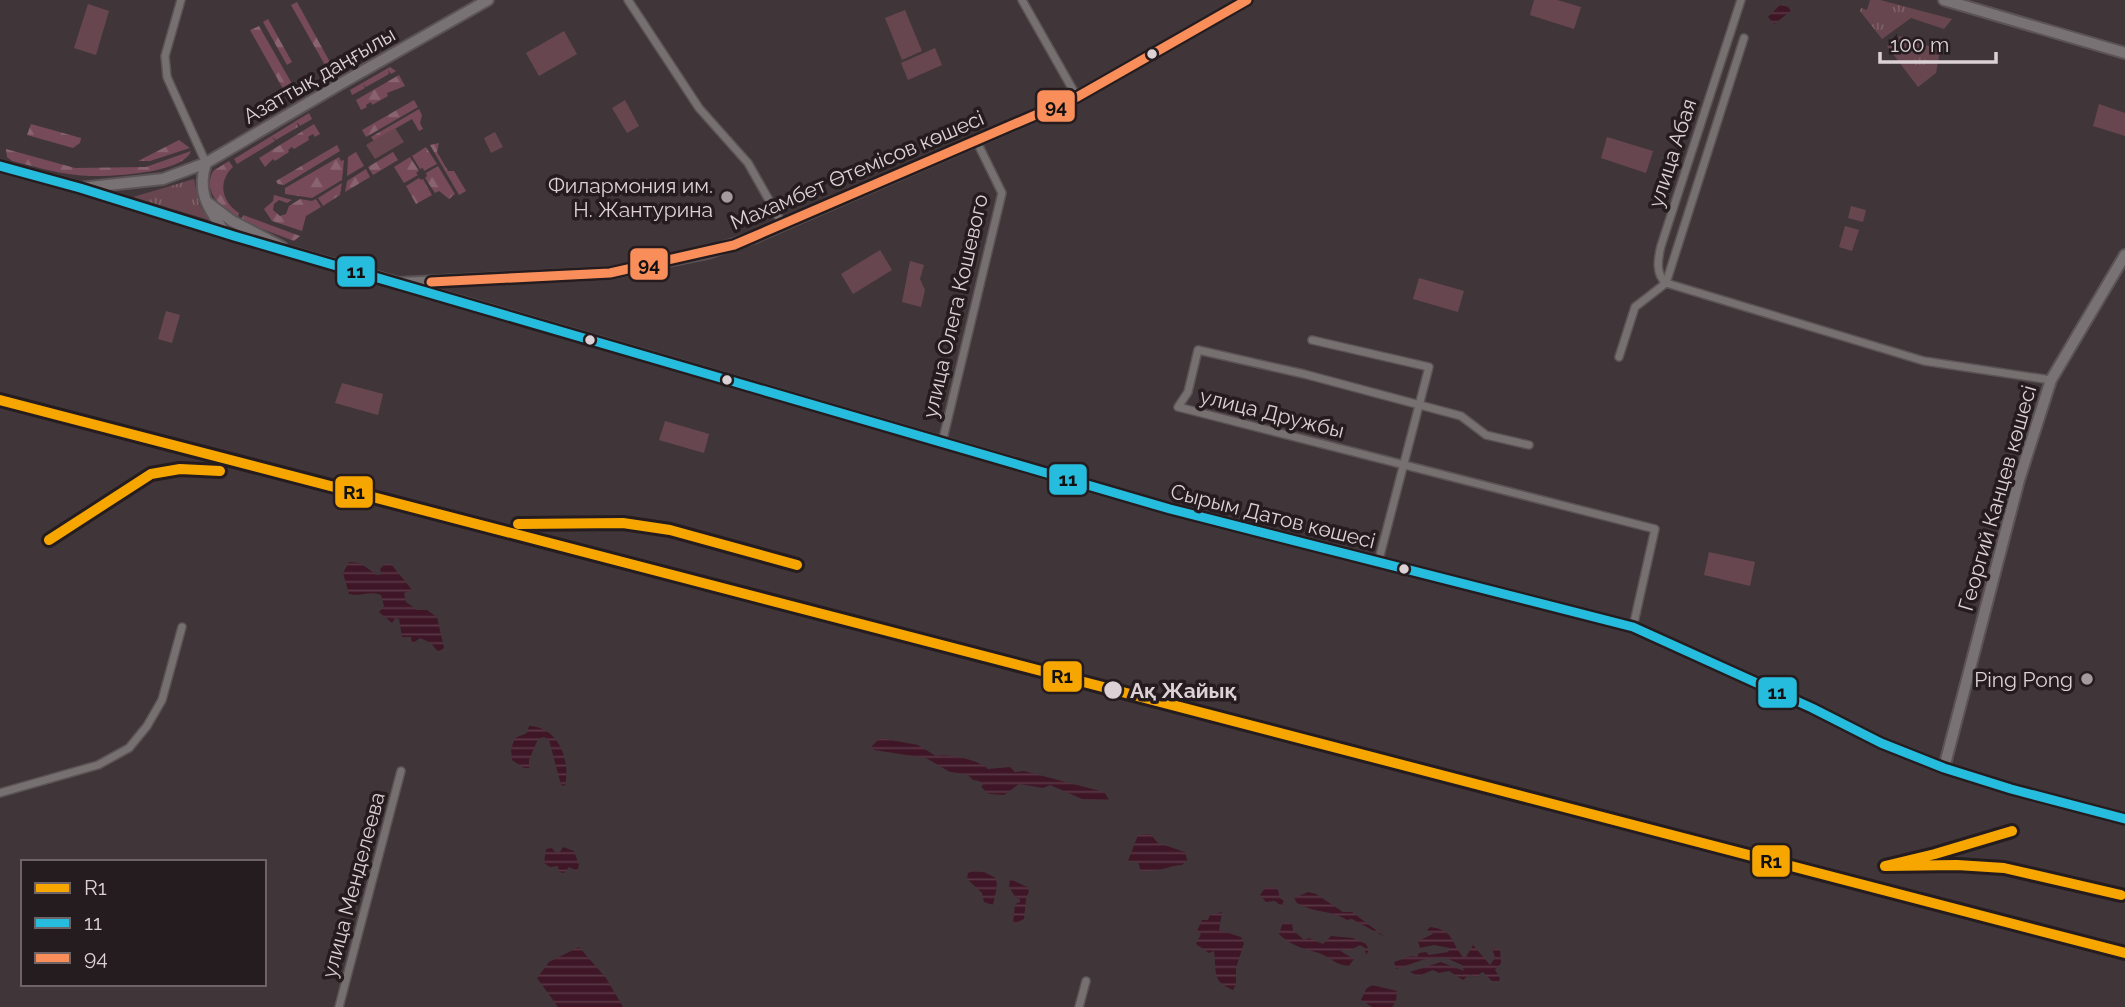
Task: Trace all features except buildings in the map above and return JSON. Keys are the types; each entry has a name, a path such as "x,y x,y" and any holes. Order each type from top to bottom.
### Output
{"main road":[{"name":"Азаттық даңғылы","path":"80,188 163,179 206,163 488,0"},
{"name":"Махамбет Өтемісов көшесі","path":"80,188 398,283 610,273 734,245 1077,97 1247,0"},
{"path":"1944,0 2125,53"},
{"path":"206,163 201,179 207,202 225,233"},
{"path":"0,166 80,188"},
{"path":"207,202 232,221 296,254"},
{"name":"Георгий Канцев көшесі","path":"1944,768 2016,492 2051,380 2125,255"},
{"name":"Сырым Датов көшесі","path":"398,283 1170,509 1633,627 1812,708 1881,743 1944,768 2125,819"}],"street":[{"path":"181,0 165,56 166,77 206,163"},
{"path":"628,0 699,108 748,163 782,223"},
{"path":"1022,0 1077,97"},
{"name":"улица Абая","path":"1741,0 1661,246 1659,272 1662,281 1666,283 1744,38"},
{"name":"улица Олега Кошевого","path":"942,443 1002,193 976,140"},
{"path":"1619,357 1635,307 1666,283 1924,361 2051,380"},
{"path":"1312,340 1429,367 1378,563"},
{"name":"улица Дружбы","path":"1529,445 1486,435 1461,416 1198,349 1188,393 1178,407 1655,529 1633,627"},
{"path":"0,793 98,765 129,748 147,726 162,700 182,626"},
{"name":"улица Менделеева","path":"339,1007 401,771"},
{"path":"1079,1007 1086,981"}],"green space":[{"path":"1534,0 1557,0 1581,7 1574,29 1530,15"},
{"path":"1870,0 1880,0 1952,19 1944,29 1911,18 1882,39 1860,11 1861,8 1867,10"},
{"path":"297,2 331,64 326,67 291,5"},
{"path":"88,4 109,11 96,55 74,48"},
{"path":"905,10 922,51 902,60 885,18"},
{"path":"268,19 292,62 287,65 263,22"},
{"path":"259,26 295,89 286,94 250,30"},
{"path":"564,31 577,54 539,76 526,53"},
{"path":"1900,36 1940,50 1936,73 1918,87 1887,46"},
{"path":"935,48 942,65 908,80 901,63"},
{"path":"390,67 396,71 391,74 388,70 389,74 366,87 363,84 365,88 352,95 350,90"},
{"path":"399,75 405,86 387,93 388,96 372,105 371,102 361,110 356,100"},
{"path":"414,100 418,107 366,137 362,130"},
{"path":"625,100 639,126 627,133 612,108"},
{"path":"2099,104 2125,113 2125,136 2093,126"},
{"path":"419,109 423,129 419,131 412,119 374,141 371,137"},
{"path":"309,113 312,119 300,126 297,122 298,127 276,140 272,137 275,141 237,164 234,159"},
{"path":"31,124 81,138 80,143 73,148 27,135"},
{"path":"314,124 320,134 308,137 309,140 294,149 292,147 289,152 275,161 273,159 265,167 259,158"},
{"path":"395,128 404,142 375,159 366,145"},
{"path":"495,132 503,147 491,153 484,138"},
{"path":"1607,137 1653,151 1646,173 1601,158"},
{"path":"179,140 190,148 150,161 138,161"},
{"path":"439,143 437,152 448,171 454,171 466,191 459,195 430,145"},
{"path":"337,145 340,151 284,185 276,181"},
{"path":"426,147 437,164 424,171 412,156"},
{"path":"6,149 75,168 146,167 191,151 185,159 157,170 88,176 61,173 12,161 7,157"},
{"path":"356,152 364,166 347,176 348,157"},
{"path":"393,152 398,160 373,175 368,167"},
{"path":"339,157 341,161 344,160 342,180 312,198 285,194 285,188"},
{"path":"410,157 419,171 416,173 418,175 404,183 394,167"},
{"path":"229,161 233,167 223,185 225,198 239,213 237,219 215,199 210,186 213,171"},
{"path":"438,166 455,194 449,199 439,191 435,193 425,178 426,173"},
{"path":"366,169 370,177 345,192 347,181"},
{"path":"419,178 423,179 432,195 416,204 406,186"},
{"path":"194,179 199,204 209,220 133,197"},
{"path":"342,183 340,195 323,206 318,198"},
{"path":"274,195 292,200 287,203 279,200 274,204 273,210 280,216 286,214 289,206 300,199 316,199 321,207 306,216 302,231 272,221 264,209 273,201"},
{"path":"1851,206 1866,210 1863,222 1848,218"},
{"path":"243,215 300,236 294,241 241,221"},
{"path":"1845,226 1859,230 1852,251 1839,247"},
{"path":"880,250 892,270 853,294 841,274"},
{"path":"910,261 924,265 920,279 925,290 921,307 902,302"},
{"path":"1419,278 1464,291 1458,312 1413,299"},
{"path":"166,311 180,315 172,343 158,339"},
{"path":"342,383 383,394 378,415 335,403"},
{"path":"665,421 709,434 704,453 659,440"},
{"path":"1709,552 1755,562 1750,586 1704,575"}],"shaded area":[{"path":"1780,5 1791,11 1774,24 1768,17"},
{"path":"349,562 360,563 377,575 382,574 380,569 385,564 391,564 412,590 404,593 406,602 417,610 427,610 437,617 444,648 438,652 431,643 420,638 412,644 411,637 402,637 399,619 395,618 392,623 379,612 384,606 381,595 349,594 343,573"},
{"path":"529,726 548,732 560,746 566,765 565,786 561,785 549,740 544,737 538,739 529,760 529,768 524,768 512,760 511,749 515,738 527,733"},
{"path":"880,738 918,745 936,756 963,758 988,769 1010,767 1015,772 1024,771 1100,791 1105,793 1109,800 1082,799 1050,785 1043,788 1019,784 1004,795 989,794 979,781 973,780 967,774 950,772 926,758 874,750 871,747"},
{"path":"1150,834 1158,843 1185,852 1187,860 1182,865 1141,871 1138,862 1128,861 1138,835"},
{"path":"563,847 574,851 579,865 577,871 569,867 564,873 559,872 558,866 550,867 544,863 546,849 552,848 555,852 560,852"},
{"path":"984,872 996,878 993,905 984,902 982,893 967,879 968,873"},
{"path":"1010,879 1027,887 1029,891 1024,919 1013,924 1015,904 1020,902 1020,899 1016,898 1009,887"},
{"path":"1273,887 1284,901 1281,906 1275,901 1266,902 1260,895 1265,888"},
{"path":"1308,892 1316,894 1343,912 1352,912 1385,937 1352,919 1347,920 1297,903 1294,898"},
{"path":"1222,912 1219,930 1241,937 1244,943 1233,990 1218,979 1214,951 1209,953 1196,944 1201,934 1197,931 1202,920 1208,920 1210,915"},
{"path":"1283,922 1292,924 1293,930 1304,940 1309,938 1323,944 1331,936 1353,938 1366,944 1369,950 1366,955 1365,948 1360,945 1351,950 1339,949 1354,959 1349,966 1341,965 1283,938 1279,934"},
{"path":"1430,927 1448,934 1463,957 1466,957 1473,945 1490,965 1495,958 1492,948 1500,949 1501,963 1495,970 1499,981 1492,981 1483,972 1479,977 1469,975 1463,980 1449,971 1439,973 1433,970 1418,976 1410,972 1441,962 1464,971 1462,965 1444,957 1425,959 1396,969 1394,962 1411,956 1417,957 1419,953 1426,952 1429,955 1448,952 1450,948 1434,945 1420,948 1418,941 1433,934 1427,930"},
{"path":"579,947 606,978 623,1007 558,1007 537,978 549,962"},
{"path":"1372,985 1397,991 1392,1007 1372,1007 1361,1000 1366,989"}],"transit line":[{"name":"94","path":"431,282 610,273 734,245 1077,97 1247,0"},
{"name":"11","path":"0,166 1170,509 1633,627 1812,708 1881,743 1944,768 2125,819"},
{"name":"R1","path":"0,400 2125,953"},
{"name":"R1","path":"49,540 151,474 180,469 220,471"},
{"name":"R1","path":"518,524 623,523 670,530 797,565"},
{"name":"R1","path":"2012,831 1885,866 1957,865 2004,868 2121,895"}],"place":[{"name":"Филармония им. Н. Жантурина","path":"727,197"},
{"name":"Ping Pong","path":"2087,679"},
{"name":"Ақ Жайық","path":"1113,690"}]}
